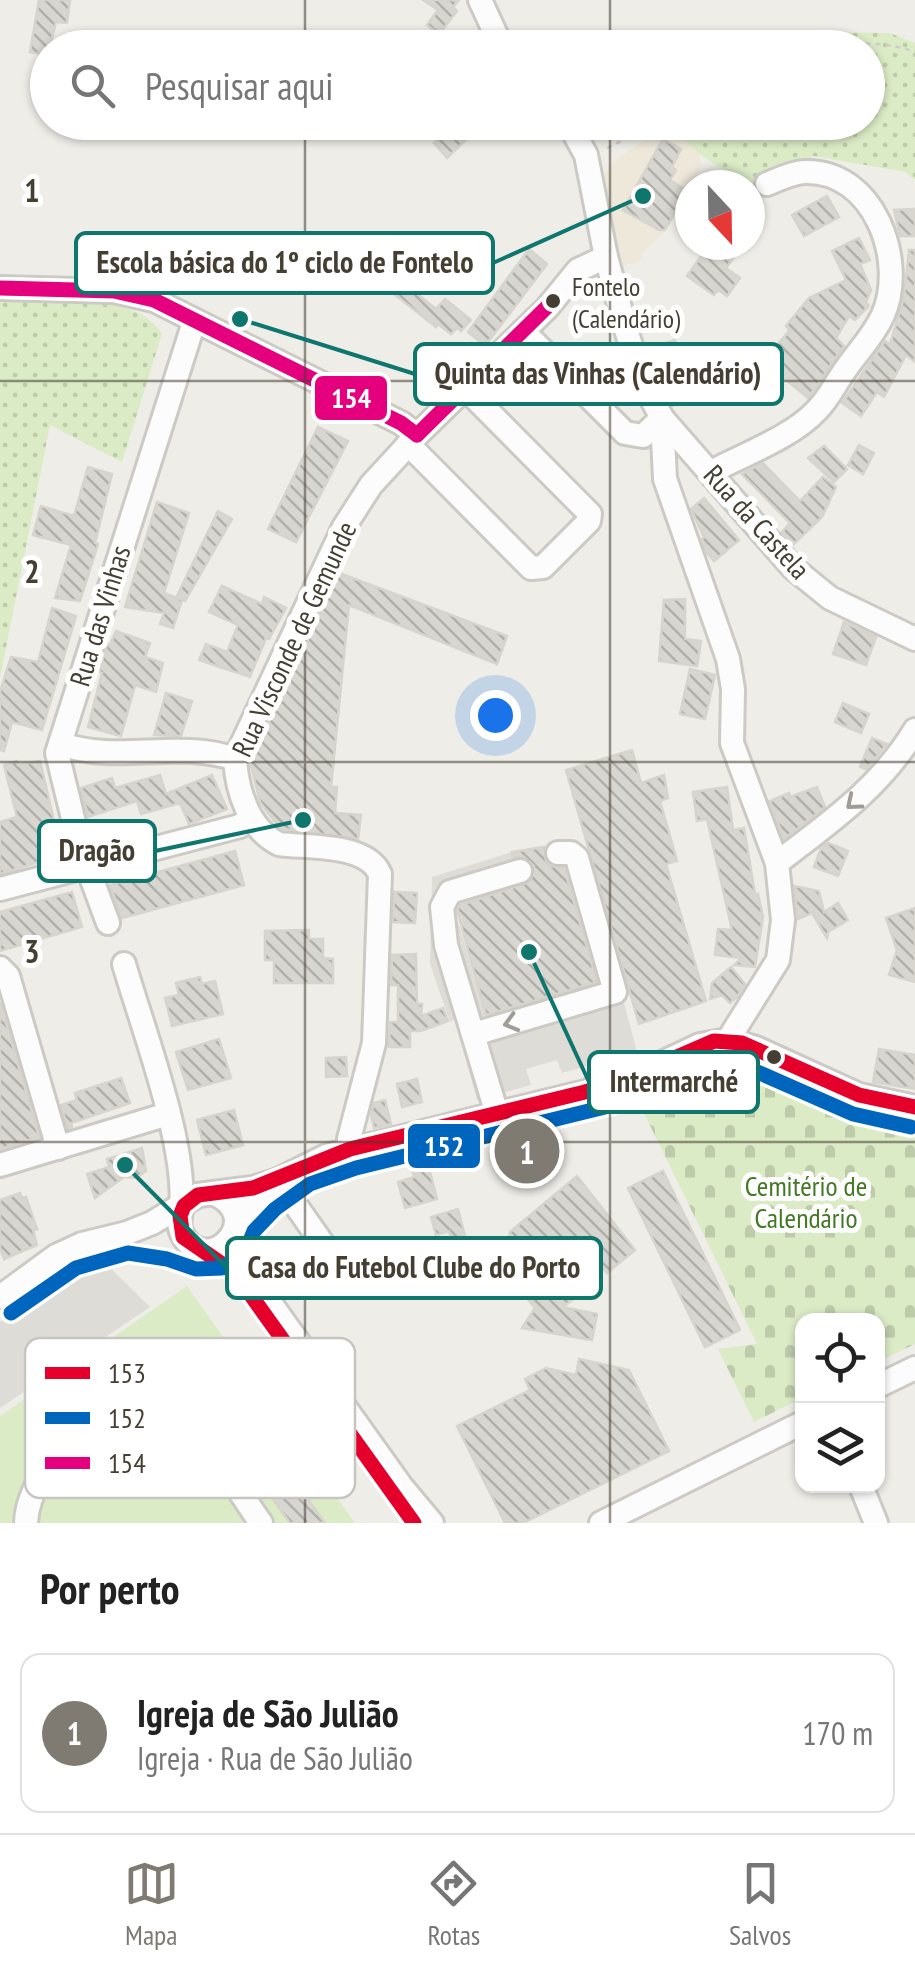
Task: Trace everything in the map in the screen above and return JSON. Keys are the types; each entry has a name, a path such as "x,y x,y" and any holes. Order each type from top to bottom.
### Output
{"street":[{"path":"480,0 494,30"},
{"path":"578,140 586,155 606,257 644,383 662,418 665,479 728,659 735,754 777,863 784,920 778,960 728,1040"},
{"path":"712,472 797,426 818,410 881,320 893,280 892,261 880,226 871,210 843,182 806,172 768,184"},
{"name":"Rua Visconde de Gemunde","path":"251,818 234,760 344,527 371,486 412,440 547,308 578,270 606,257"},
{"path":"0,288 126,292 154,300 400,423 531,568 542,567 589,521 588,511 466,389"},
{"name":"Rua das Vinhas","path":"61,744 194,322"},
{"path":"524,331 625,433 643,436 662,418"},
{"name":"Rua da Castela","path":"662,418 776,551 810,582 850,609 915,639"},
{"path":"777,863 874,785 915,730"},
{"path":"108,923 58,761 61,744 104,753 190,750 234,760"},
{"path":"0,889 240,826 251,818 268,838 280,844 357,854 376,865 380,874 374,1043 349,1139 350,1149"},
{"path":"474,1034 615,992 577,858 558,853"},
{"path":"497,1114 446,944 442,902 450,892 520,871"},
{"path":"124,964 181,1164 184,1206 180,1227 194,1247 235,1273 282,1338"},
{"path":"0,968 8,976 58,1148"},
{"path":"128,1233 216,1249 231,1239 236,1226 278,1180 301,1166 350,1149 603,1087 700,1045 728,1040 756,1048 859,1094 915,1108"},
{"path":"0,1165 168,1114"},
{"path":"181,1164 211,1194 230,1204 251,1276 295,1338"},
{"path":"0,1296 67,1250 128,1233 190,1200 278,1180"},
{"path":"278,1180 325,1247"},
{"path":"885,1383 915,1368"},
{"path":"355,1422 432,1523"},
{"path":"600,1523 795,1426"},
{"path":"355,1441 414,1523"},
{"path":"864,1493 876,1523"},
{"path":"26,1523 31,1498"},
{"path":"243,1498 261,1523"}],"path":[{"path":"885,45 915,52"},
{"path":"586,155 626,140"}],"shaded area":[{"path":"644,140 685,140 698,153 702,165 699,170 675,170 675,212 663,233 639,262 619,266 602,185 614,161"},
{"path":"512,852 515,865 525,863 529,878 452,901 486,1017 515,1010 517,1015 597,992 596,985 601,983 583,920 601,915 637,1052 562,1073 557,1060 526,1069 531,1085 477,1100 455,1019 450,1022 430,964 432,877"},
{"path":"96,1254 150,1307 104,1338 25,1338 25,1391 0,1408 0,1322"}],"green space":[{"path":"885,33 915,43 915,180 905,172 814,156 765,180 765,170 724,170 685,140 885,140"},
{"path":"0,297 112,304 150,320 162,334 122,462 50,425 0,678"},
{"name":"Cemitério de Calendário","path":"728,1055 869,1112 915,1120 915,1344 885,1359 885,1313 795,1313 795,1402 754,1422 718,1349 757,1344 637,1099"},
{"path":"187,1286 224,1338 112,1338"},
{"path":"25,1399 25,1498 337,1498 355,1523 0,1523 0,1416"}],"building":[{"path":"39,0 70,0 67,23 56,22 54,30 34,30"},
{"path":"423,0 459,0 453,7 457,11 442,30 434,30 427,25 438,10"},
{"path":"438,140 466,140 447,158 434,143"},
{"path":"665,140 681,149 670,180 675,183 675,212 665,230 623,210"},
{"path":"827,196 839,217 804,236 792,215"},
{"path":"915,209 915,236 900,236 894,210"},
{"path":"859,238 870,260 860,264 871,290 866,302 869,306 855,320 849,316 836,338 844,346 808,398 763,361 790,330 786,326 809,298 846,280 832,251"},
{"path":"529,249 547,264 485,346 468,332"},
{"path":"909,250 915,250 915,362 906,355 884,397 877,392 861,416 842,403 885,341 890,344 904,297"},
{"path":"698,260 732,260 726,268 740,278 727,296 718,290 714,295 687,276"},
{"path":"390,272 436,309 445,299 471,320 461,331 457,328 451,334 438,324 436,327 380,283"},
{"path":"675,340 681,359 675,361 689,399 672,406 648,349"},
{"path":"318,427 348,441 296,542 268,529"},
{"path":"859,445 874,453 863,474 848,465"},
{"path":"824,446 847,469 834,482 808,458"},
{"path":"763,463 800,501 823,477 836,487 822,517 793,545 782,532 790,523 742,474"},
{"path":"88,467 112,474 95,543 98,544 80,601 55,598 71,545 33,535 41,506 74,516"},
{"path":"704,498 739,540 714,561 707,553 691,509"},
{"path":"157,502 189,513 164,593 182,600 173,628 160,624 164,613 125,607"},
{"path":"218,511 232,519 185,601 177,596"},
{"path":"339,573 507,636 497,664 349,605 331,787 337,787 335,813 361,815 358,839 278,826 260,802 250,762"},
{"path":"222,586 262,604 264,597 286,608 269,639 266,638 250,677 199,660 206,644 227,652 238,625 209,612"},
{"path":"685,599 685,639 701,641 697,666 659,661 664,600"},
{"path":"52,608 76,616 42,730 12,722 4,751 0,750 0,692 11,657 38,662"},
{"path":"844,622 876,637 866,665 833,654"},
{"path":"116,631 150,643 145,657 163,663 156,692 135,685 121,736 88,727 107,644 110,645"},
{"path":"690,669 715,675 705,719 680,714"},
{"path":"166,693 192,701 181,736 154,735"},
{"path":"843,703 869,714 861,733 835,722"},
{"path":"872,738 887,744 866,769 860,767"},
{"path":"632,750 641,783 664,775 668,798 660,801 677,861 666,864 706,1001 639,1024 566,770"},
{"path":"17,761 18,765 40,761 62,855 0,874 0,822 17,817 4,765"},
{"path":"160,775 166,794 212,775 227,809 189,824 180,803 141,814 137,801 88,817 81,788 112,778 115,788"},
{"path":"727,787 733,830 744,828 755,894 763,917 755,967 734,965 742,958 715,955 718,929 732,930 707,819 697,821 693,792"},
{"path":"817,787 825,807 784,839 770,801"},
{"path":"828,843 848,851 838,876 814,867 821,848"},
{"path":"544,847 546,861 564,868 597,982 486,1015 457,910 460,905 530,882 534,866 524,857 513,857 512,852"},
{"path":"235,851 244,885 122,918 110,885"},
{"path":"794,886 819,891 824,912 838,903 848,920 828,932 827,938 812,913 798,919"},
{"path":"72,892 82,927 0,951 0,912"},
{"path":"394,892 417,893 415,923 393,922"},
{"path":"915,908 915,982 889,975 897,950 886,918"},
{"path":"309,930 309,939 323,939 323,958 333,959 333,983 274,983 274,960 265,960 265,931"},
{"path":"416,954 417,1004 422,1004 421,1016 443,1008 448,1021 410,1031 410,1047 389,1047 390,1022 398,1022 398,985 391,985 392,955"},
{"path":"731,967 745,984 738,996 730,1003 722,995 710,999 712,983"},
{"path":"200,977 202,984 215,981 223,1014 172,1026 165,998 179,995 176,983"},
{"path":"0,1002 39,1137 0,1149"},
{"path":"219,1039 231,1078 188,1090 176,1052"},
{"path":"879,1049 915,1055 915,1089 873,1082"},
{"path":"346,1057 347,1076 326,1077 326,1058"},
{"path":"121,1078 130,1103 71,1123 68,1129 61,1105 77,1100 75,1093"},
{"path":"417,1079 422,1102 402,1107 397,1084"},
{"path":"385,1100 391,1124 374,1128 374,1103"},
{"path":"234,1110 243,1145 206,1155 197,1120"},
{"path":"546,1124 562,1143 509,1181 498,1167 503,1162 496,1154 513,1141 518,1147"},
{"path":"142,1148 146,1171 136,1178 124,1177 95,1198 87,1174 109,1167 107,1159"},
{"path":"429,1168 437,1199 405,1208 398,1182"},
{"path":"663,1171 740,1330 705,1347 628,1188"},
{"path":"577,1176 635,1250 607,1273 582,1241 577,1282 584,1291 563,1307 597,1314 592,1340 522,1328 535,1308 506,1272 510,1232"},
{"path":"20,1193 22,1198 26,1197 37,1229 33,1230 37,1245 4,1259 0,1248 0,1200"},
{"path":"458,1209 465,1236 451,1239 449,1231 436,1235 431,1217"},
{"path":"579,1359 629,1370 669,1451 523,1523 505,1523 457,1426 530,1390 525,1379 546,1368 576,1375"},
{"path":"272,1498 307,1498 325,1523 290,1523"}],"transit line":[{"name":"154","path":"0,288 114,291 154,300 401,423 417,435"},
{"name":"154","path":"417,435 553,301"},
{"name":"153","path":"282,1338 235,1273 183,1237 180,1216 184,1206 198,1195 253,1188 350,1149 585,1092 624,1080 714,1041 742,1043 859,1095 915,1107"},
{"name":"152","path":"11,1313 76,1268 128,1253 167,1259 196,1269 222,1268 245,1253 254,1231 275,1209 310,1184 356,1168 609,1106 717,1061 737,1063 853,1114 911,1127"},
{"name":"153","path":"355,1441 414,1523"}],"place":[{"name":"Escola básica do 1º ciclo de Fontelo","path":"643,196"},
{"name":"Fontelo (Calendário)","path":"553,301"},
{"name":"Quinta das Vinhas (Calendário)","path":"240,319"},
{"name":"Dragão","path":"303,820"},
{"name":"Intermarché","path":"529,952"},
{"name":"Igreja de São Julião","path":"527,1151"},
{"name":"Casa do Futebol Clube do Porto","path":"125,1165"}]}
